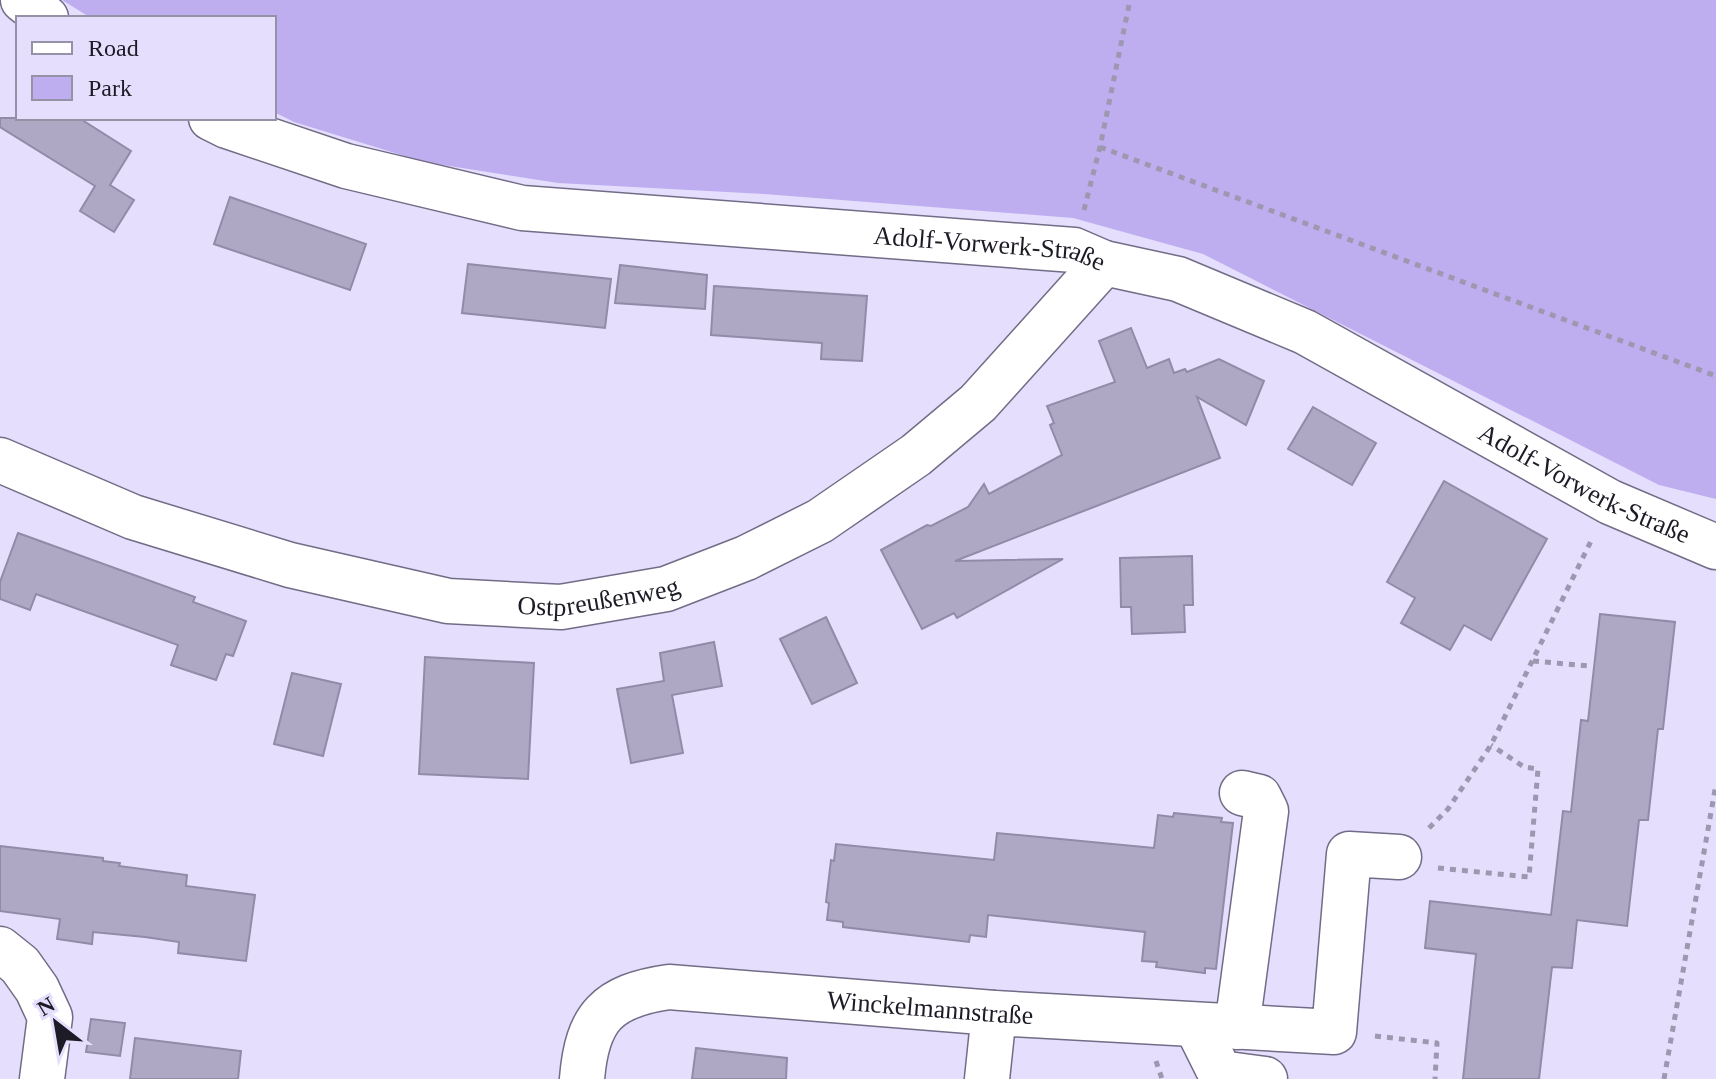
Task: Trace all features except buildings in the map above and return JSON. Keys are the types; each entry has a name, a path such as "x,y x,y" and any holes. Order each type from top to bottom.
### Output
{"street":[{"path":"23,0 43,16"},
{"name":"Adolf-Vorwerk-Straße","path":"215,120 346,166 522,208 1089,256 1178,279 1305,332 1610,502 1716,547"},
{"name":"Ostpreußenweg","path":"0,460 133,517 290,565 448,601 561,607 666,589 746,558 820,521 916,455 978,403 1089,256"},
{"path":"1242,793 1259,797 1266,811 1216,1026 1220,1073 1265,1079"},
{"path":"1334,1032 1349,854 1399,857"},
{"path":"0,949 20,965 37,989 50,1017 42,1079"},
{"name":"Winckelmannstraße","path":"582,1079 584,1052 593,1026 613,1005 640,991 669,987 994,1013 1334,1032"},
{"path":"987,1079 994,1013"}],"path":[{"path":"1089,256 1100,147 1130,0"},
{"path":"1100,147 1716,376"},
{"path":"1491,745 1524,767 1538,769 1529,877 1419,866 1399,857 1448,809 1491,745 1585,552"},
{"path":"1533,661 1589,666"},
{"path":"1664,1079 1716,784"},
{"path":"1334,1032 1437,1043 1435,1079"}],"green space":[{"path":"62,0 1716,0 1716,499 1659,485 1203,254 1073,218 764,194 558,183 424,162 294,122 276,113 276,16 88,16"}]}
